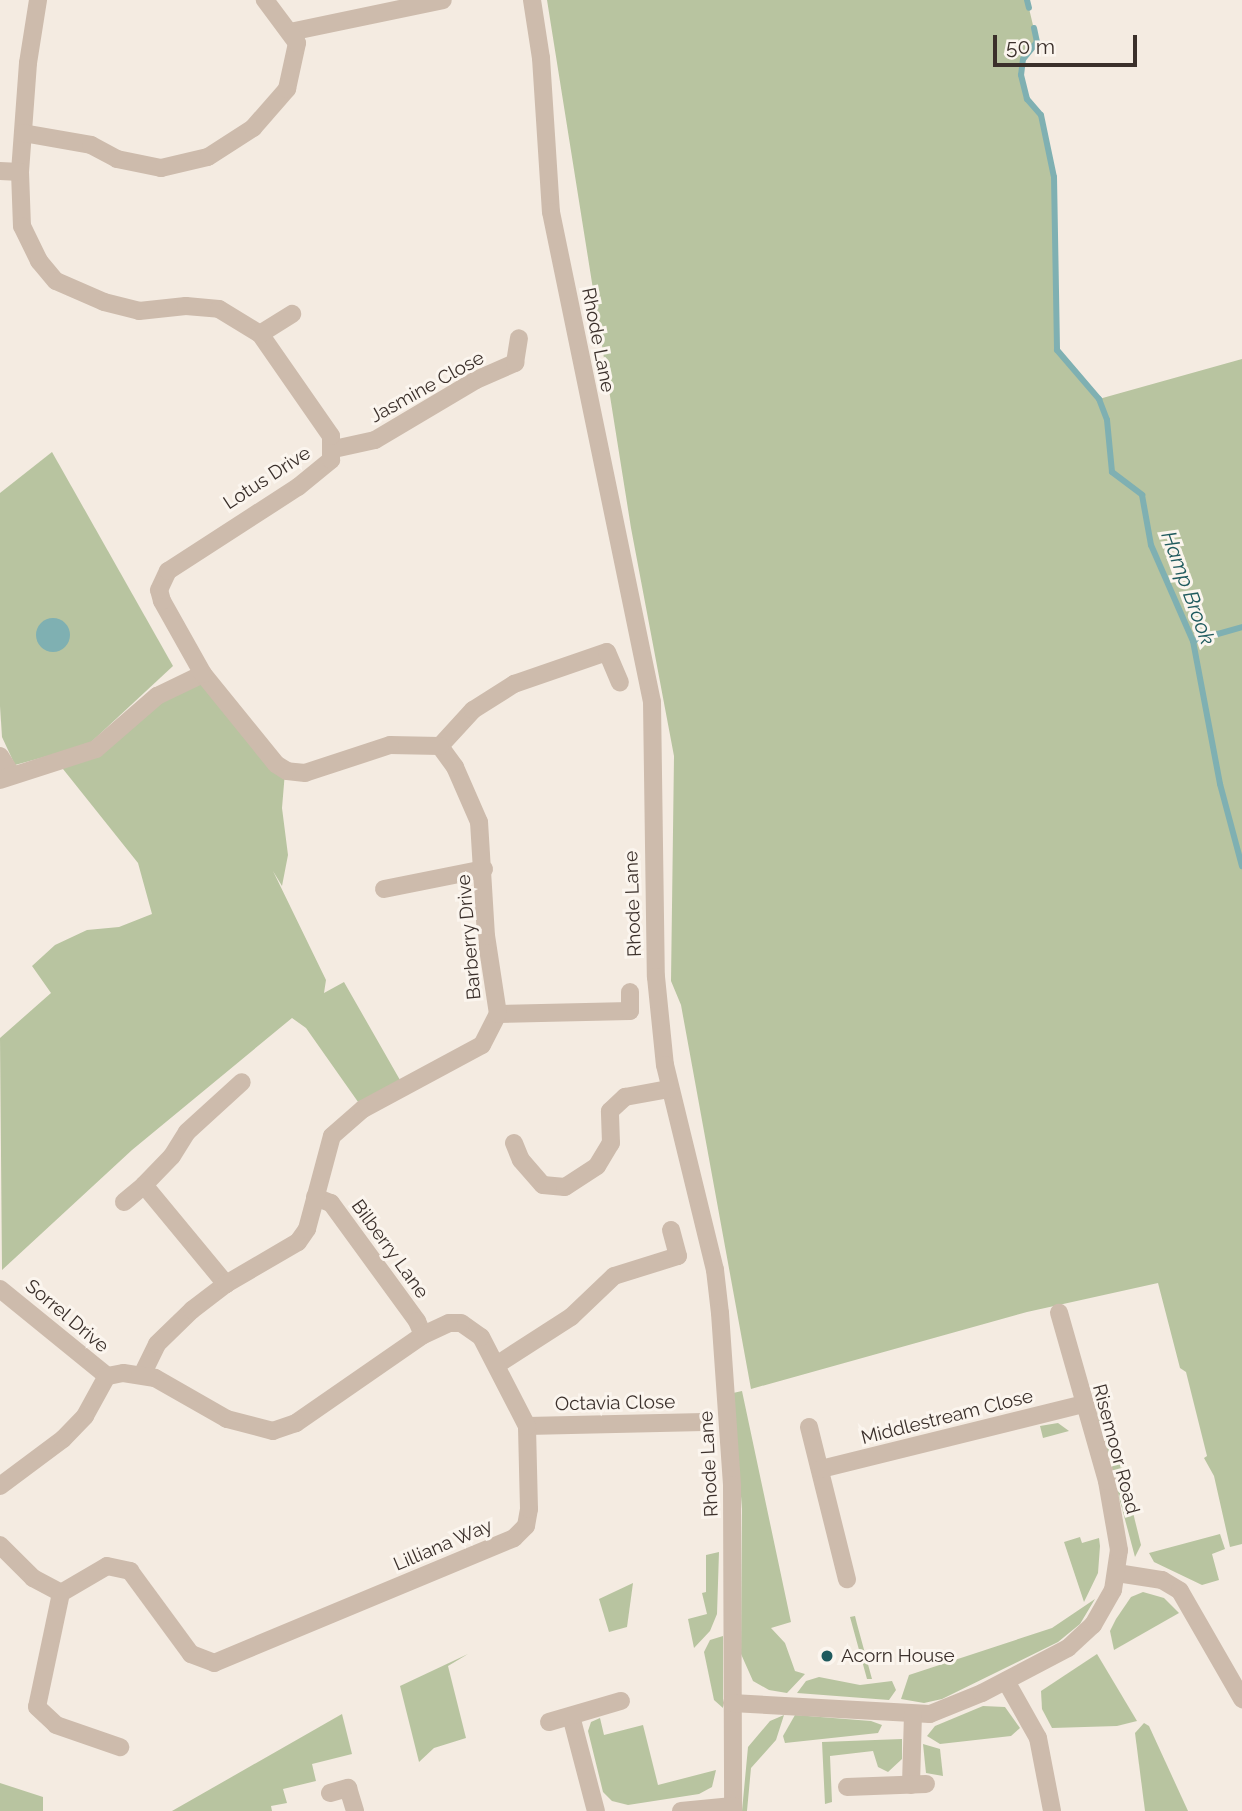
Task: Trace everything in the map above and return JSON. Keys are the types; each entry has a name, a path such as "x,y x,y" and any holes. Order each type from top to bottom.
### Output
{"street":[{"path":"38,0 20,172 22,226 39,261 56,281 104,302 139,311 186,306 219,309 260,334 292,314"},
{"path":"23,133 91,145 117,159 161,168 208,157 253,128 287,89 297,43 265,0"},
{"path":"290,32 443,0"},
{"name":"Rhode Lane","path":"532,0 541,58 551,212 652,702 656,977 669,1089 715,1270 720,1313 732,1485 733,1809"},
{"path":"0,171 20,172"},
{"name":"Lotus Drive","path":"203,674 162,601 162,580 168,571 226,530 312,478 331,460 334,449 331,436 260,334"},
{"name":"Jasmine Close","path":"334,449 375,440 476,380 514,363 519,338"},
{"path":"0,756 6,778 59,764 96,749 157,696 203,674 276,764 287,771 305,773 400,743 440,746 473,710 514,684 607,652 620,682"},
{"name":"Barberry Drive","path":"142,1375 157,1344 226,1284 298,1242 307,1229 332,1136 363,1110 482,1045 498,1014 486,936 484,869 472,802 440,746"},
{"path":"384,889 484,869"},
{"path":"498,1014 630,1011 630,992"},
{"path":"124,1202 172,1156 187,1132 242,1082"},
{"path":"514,1143 521,1160 543,1185 565,1186 597,1166 611,1143 610,1111 625,1097 669,1089"},
{"path":"144,1185 226,1284"},
{"name":"Bilberry Lane","path":"315,1197 338,1212 417,1321 423,1335"},
{"path":"498,1364 571,1317 614,1276 678,1256 671,1230"},
{"name":"Sorrel Drive","path":"0,1289 107,1376"},
{"name":"Risemoor Road","path":"732,1703 913,1714 939,1712 1006,1681 1082,1637 1104,1608 1117,1573 1119,1550 1107,1481 1059,1313"},
{"name":"Lilliana Way","path":"61,1593 107,1566 121,1566 139,1580 191,1654 204,1662 224,1660 514,1538 526,1526 530,1509 527,1426 498,1364 481,1337 461,1323 449,1323 423,1335 296,1423 273,1431 228,1419 168,1384 142,1375 107,1376"},
{"path":"0,1486 78,1424 101,1394 107,1376"},
{"name":"Middlestream Close","path":"821,1469 1083,1404"},
{"name":"Octavia Close","path":"527,1426 705,1422"},
{"path":"809,1427 848,1578"},
{"path":"0,1545 33,1578 61,1593 37,1707 56,1725 120,1747"},
{"path":"1117,1573 1162,1580 1180,1591 1242,1699"},
{"path":"1006,1681 1038,1738 1052,1811"},
{"path":"549,1722 621,1701"},
{"path":"847,1787 919,1784 913,1714"},
{"path":"571,1716 596,1811"},
{"path":"330,1793 348,1788 355,1811"},
{"path":"681,1811 733,1809"}],"green space":[{"path":"547,0 1027,0 1037,42 1023,59 1021,75 1027,99 1041,115 1054,177 1057,350 1099,399 1242,359 1242,1544 1230,1547 1214,1476 1204,1458 1207,1456 1186,1372 1180,1368 1158,1283 1027,1312 751,1389 681,1005 671,981 674,756 631,528"},
{"path":"52,452 173,666 88,745 15,765 2,737 0,706 0,493"},
{"path":"203,674 285,772 282,808 288,855 282,886 273,871 326,980 324,993 344,982 404,1087 363,1109 306,1028 292,1018 132,1150 2,1270 0,1038 51,993 32,966 55,945 87,930 119,927 152,914 138,863 59,764"},
{"path":"742,1391 791,1622 771,1628 785,1643 795,1671 805,1674 787,1693 769,1690 753,1681 741,1654 742,1509 733,1393"},
{"path":"1097,1412 1125,1474 1113,1477"},
{"path":"1058,1423 1069,1431 1043,1438 1040,1426"},
{"path":"1125,1480 1141,1545 1135,1557 1115,1482"},
{"path":"1220,1534 1225,1549 1212,1554 1219,1580 1202,1585 1154,1562 1149,1553"},
{"path":"1080,1537 1082,1543 1099,1538 1100,1546 1098,1573 1084,1602 1064,1542"},
{"path":"719,1552 717,1614 710,1631 694,1648 688,1619 707,1614 702,1593 706,1592 706,1555"},
{"path":"633,1583 627,1627 609,1632 599,1599"},
{"path":"1143,1592 1164,1598 1179,1613 1114,1650 1110,1631 1116,1619 1131,1597"},
{"path":"1095,1599 1080,1624 1058,1642 942,1699 924,1703 901,1699 909,1675 1052,1628"},
{"path":"855,1616 872,1679 867,1679 850,1617"},
{"path":"723,1636 723,1708 714,1700 704,1652 710,1640"},
{"path":"468,1654 448,1666 466,1738 434,1748 419,1762 400,1686"},
{"path":"1097,1654 1137,1721 1117,1726 1052,1728 1042,1709 1041,1691"},
{"path":"819,1677 860,1685 892,1681 896,1690 889,1700 797,1693 806,1681"},
{"path":"983,1706 1005,1707 1020,1728 1011,1736 940,1744 927,1736 935,1726"},
{"path":"342,1714 352,1754 312,1764 316,1781 283,1789 287,1803 271,1806 272,1811 172,1811"},
{"path":"784,1715 776,1740 751,1768 747,1811 742,1811 748,1747 770,1721"},
{"path":"795,1715 871,1721 882,1725 878,1733 785,1743 783,1736"},
{"path":"600,1718 604,1735 643,1725 658,1785 716,1770 712,1787 699,1794 628,1805 612,1801 603,1792 588,1731 591,1722"},
{"path":"1144,1723 1149,1726 1188,1811 1145,1811 1135,1733"},
{"path":"902,1739 902,1759 888,1772 878,1767 873,1751 830,1756 832,1802 825,1804 822,1742"},
{"path":"923,1744 940,1749 943,1776 926,1773"},
{"path":"0,1783 43,1797 43,1811 0,1811"}],"water":[{"path":"53,618 65,623 70,635 65,647 53,652 41,647 36,635 41,623"}],"waterway":[{"name":"Hamp Brook","path":"1027,0 1029,8"},
{"name":"Hamp Brook","path":"1034,28 1037,42 1023,59 1021,75 1027,99 1041,115 1054,177 1057,350 1099,399 1107,420 1112,472 1142,495 1151,545 1193,641 1220,784 1242,866"},
{"path":"1193,641 1242,627"}],"place":[{"name":"Acorn House","path":"827,1656"}]}
